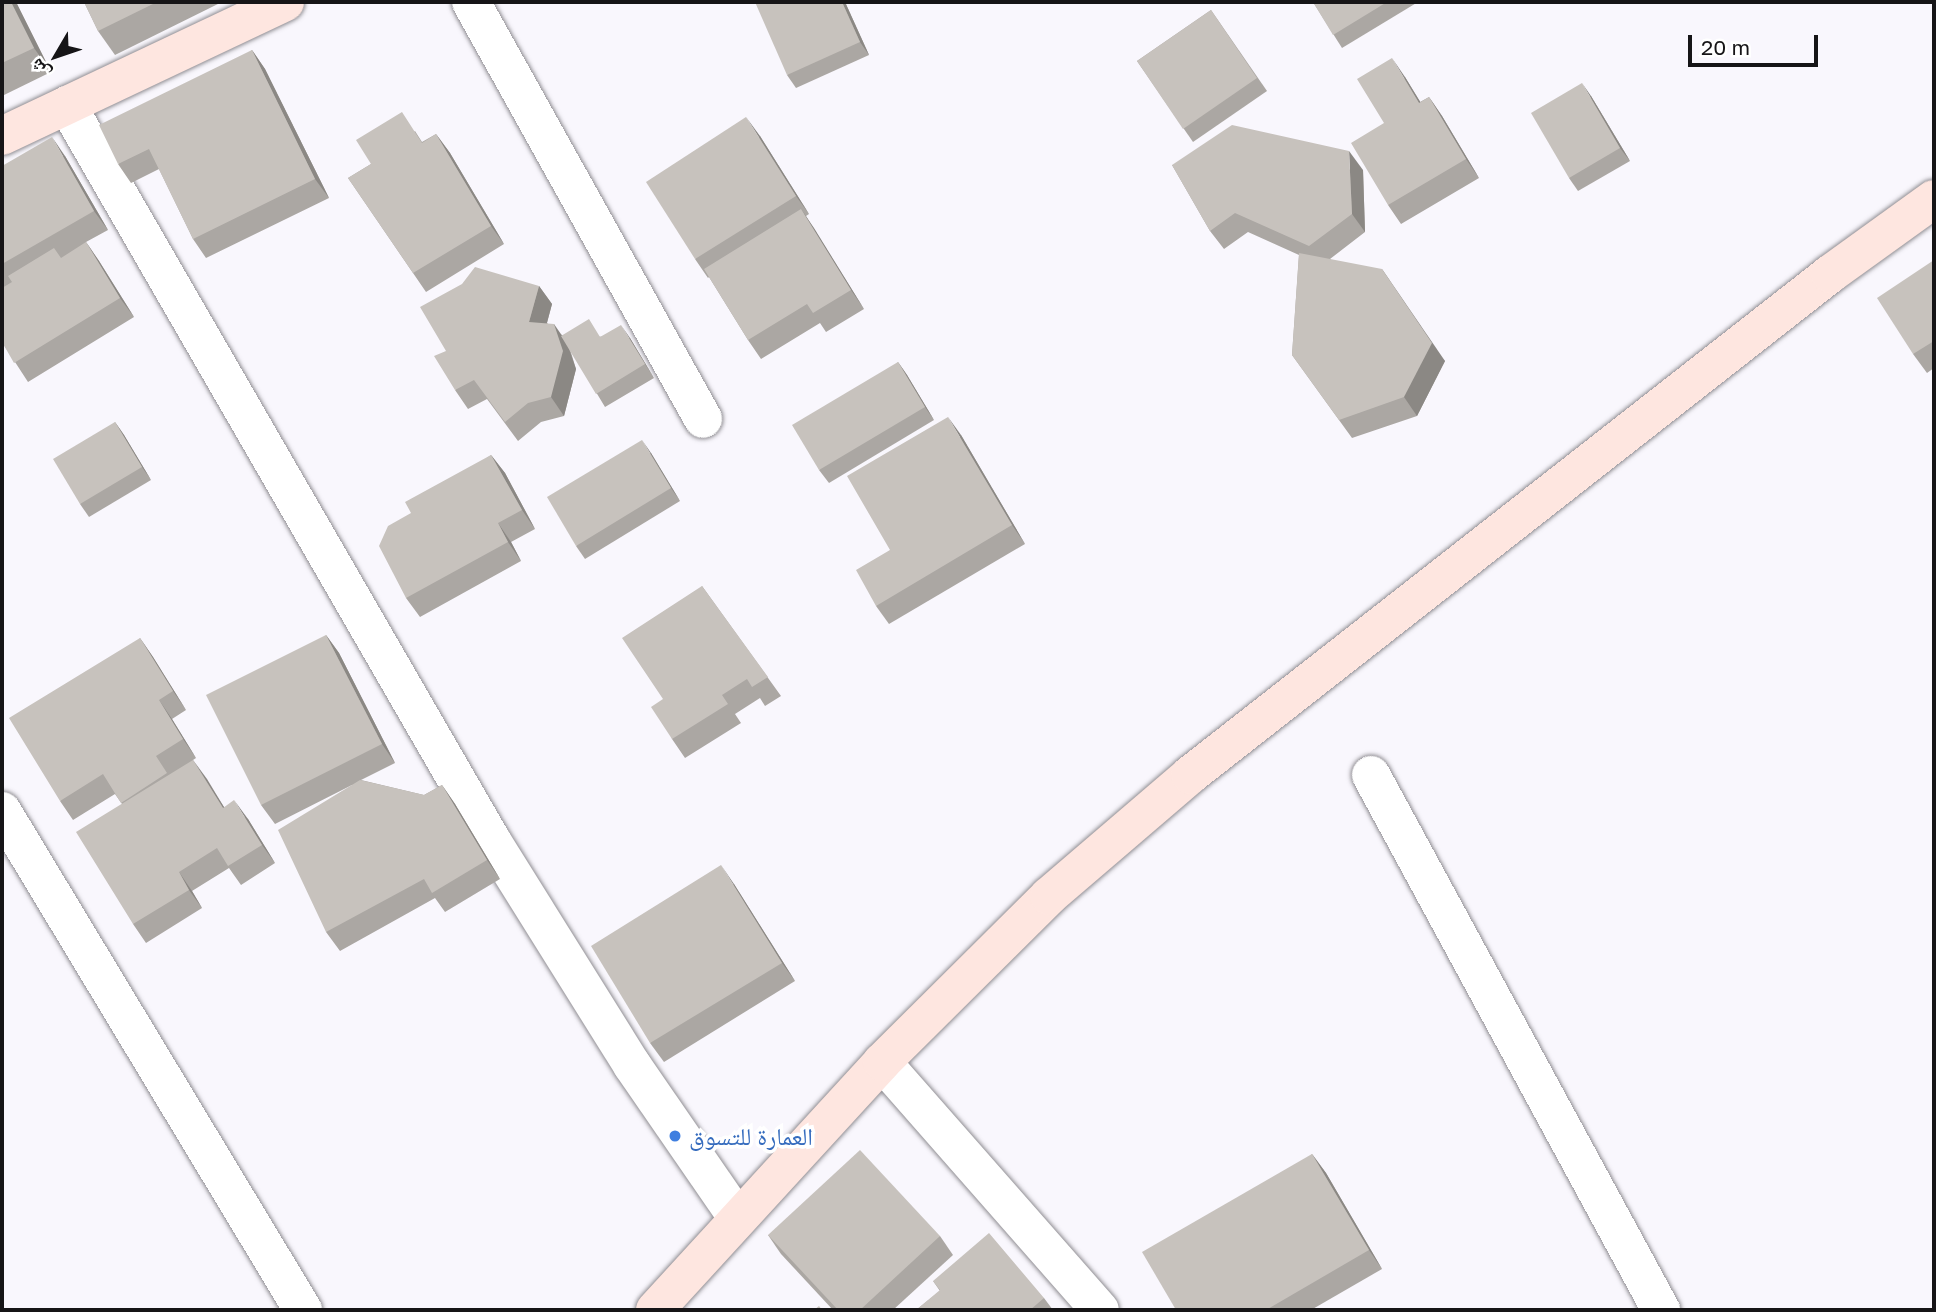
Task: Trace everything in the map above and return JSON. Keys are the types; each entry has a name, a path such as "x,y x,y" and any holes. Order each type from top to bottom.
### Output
{"street":[{"path":"2,136 285,2"},
{"path":"471,2 703,419"},
{"path":"67,105 492,841 632,1065 737,1217"},
{"path":"655,1310 737,1217 882,1062 1049,896 1190,775 1830,274 1934,199"},
{"path":"1371,775 1661,1310"},
{"path":"2,811 303,1310"},
{"path":"882,1062 1100,1310"}],"building":[{"path":"2,2 11,2 34,48 2,63"},
{"path":"84,2 157,2 98,31"},
{"path":"755,2 842,2 860,42 787,75"},
{"path":"1313,2 1387,2 1333,35"},
{"path":"1211,10 1257,78 1183,129 1137,61"},
{"path":"252,50 315,179 193,239 149,149 118,164 99,125"},
{"path":"1392,58 1419,103 1429,97 1466,159 1388,205 1351,143 1384,123 1357,79"},
{"path":"1582,83 1620,148 1569,178 1531,113"},
{"path":"402,112 422,143 436,134 491,226 413,273 348,178 371,164 356,140"},
{"path":"746,117 796,196 695,259 646,182"},
{"path":"1232,125 1349,151 1352,214 1309,246 1235,213 1210,231 1172,165"},
{"path":"52,137 94,211 2,264 2,166"},
{"path":"801,209 851,290 813,313 807,304 748,340 704,269"},
{"path":"86,242 120,298 14,363 2,342 2,288 12,282 8,276 54,248 61,258"},
{"path":"1299,253 1382,269 1432,343 1404,397 1339,420 1292,355"},
{"path":"1934,260 1934,341 1913,354 1877,298"},
{"path":"475,267 539,286 529,322 554,324 563,351 551,397 528,403 505,422 474,380 455,390 434,356 446,351 420,307 462,284"},
{"path":"589,319 600,337 621,325 645,364 596,394 561,336"},
{"path":"898,362 925,407 819,470 792,425"},
{"path":"948,417 1012,525 876,606 856,570 890,550 847,476"},
{"path":"115,422 142,467 80,504 53,459"},
{"path":"642,440 671,488 576,546 547,497"},
{"path":"491,455 522,510 498,523 508,542 406,598 379,546 388,526 411,513 405,502"},
{"path":"702,586 768,677 752,687 747,679 722,695 728,704 672,739 651,707 663,699 622,638"},
{"path":"326,635 382,744 261,805 206,695"},
{"path":"140,638 173,691 159,700 183,739 156,756 167,773 121,803 103,774 60,801 9,718"},
{"path":"193,760 223,808 234,800 262,845 228,866 217,848 179,872 189,890 133,924 76,832"},
{"path":"360,780 424,795 442,785 487,860 432,893 424,879 326,932 278,830"},
{"path":"721,865 782,963 650,1043 591,946"},
{"path":"860,1150 940,1236 860,1310 838,1310 768,1235"},
{"path":"1312,1154 1369,1250 1266,1310 1176,1310 1142,1252"},
{"path":"989,1233 1044,1298 1030,1310 916,1310 940,1290 933,1281"}],"place":[{"name":"العمارة للتسوق","path":"675,1136"}]}
